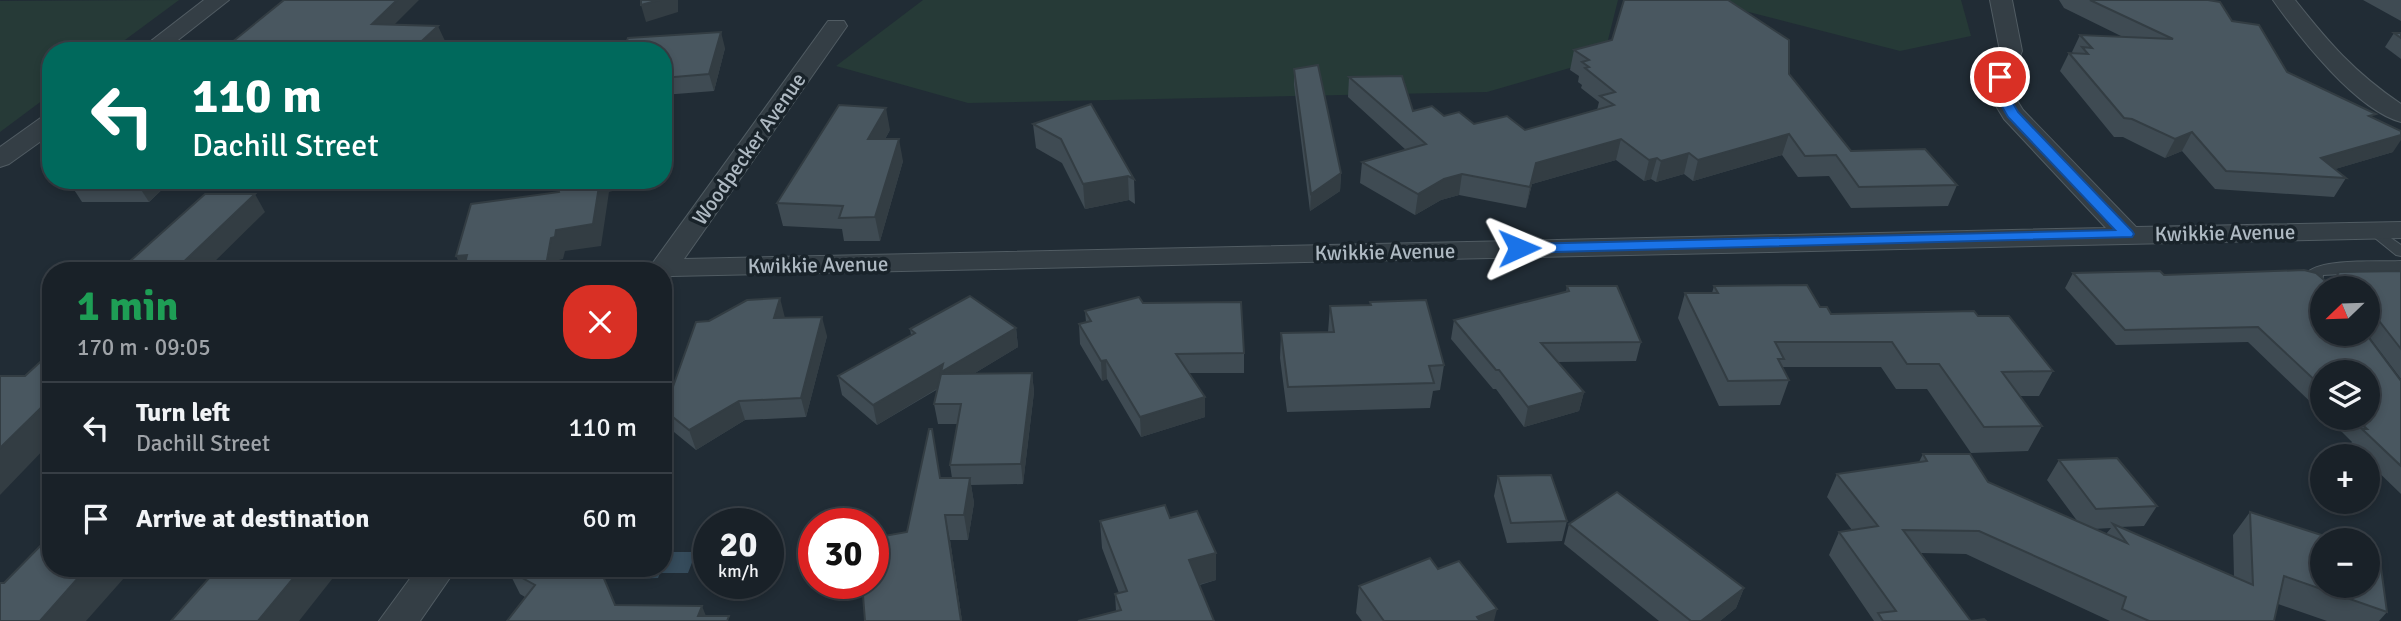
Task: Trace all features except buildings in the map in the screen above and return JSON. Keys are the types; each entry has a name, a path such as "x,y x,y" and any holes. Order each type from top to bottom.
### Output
{"street":[{"path":"161,42 218,0"},
{"path":"2001,0 2011,51 2000,77 1999,91 2013,114 2127,234"},
{"path":"2284,0 2330,59 2401,115"},
{"name":"Woodpecker Avenue","path":"668,262 836,26"},
{"path":"0,159 42,129"},
{"name":"Kwikkie Avenue","path":"672,270 2388,230"},
{"path":"398,621 432,577"}],"lane":[{"path":"2388,230 2401,252"},
{"path":"2315,276 2316,272 2337,268 2401,266"}],"green space":[{"path":"179,0 122,42 42,42 42,101 0,132 0,1"},
{"path":"923,0 1618,0 1608,40 1625,52 1487,92 968,103 836,66"},
{"path":"1702,0 1961,0 1971,36 1900,51"}],"water":[{"path":"672,552 693,552 688,573 672,573"},
{"path":"631,577 658,578 630,579"}],"route":[{"path":"1519,248 2127,234 2013,114 1999,91 2000,77"}]}
